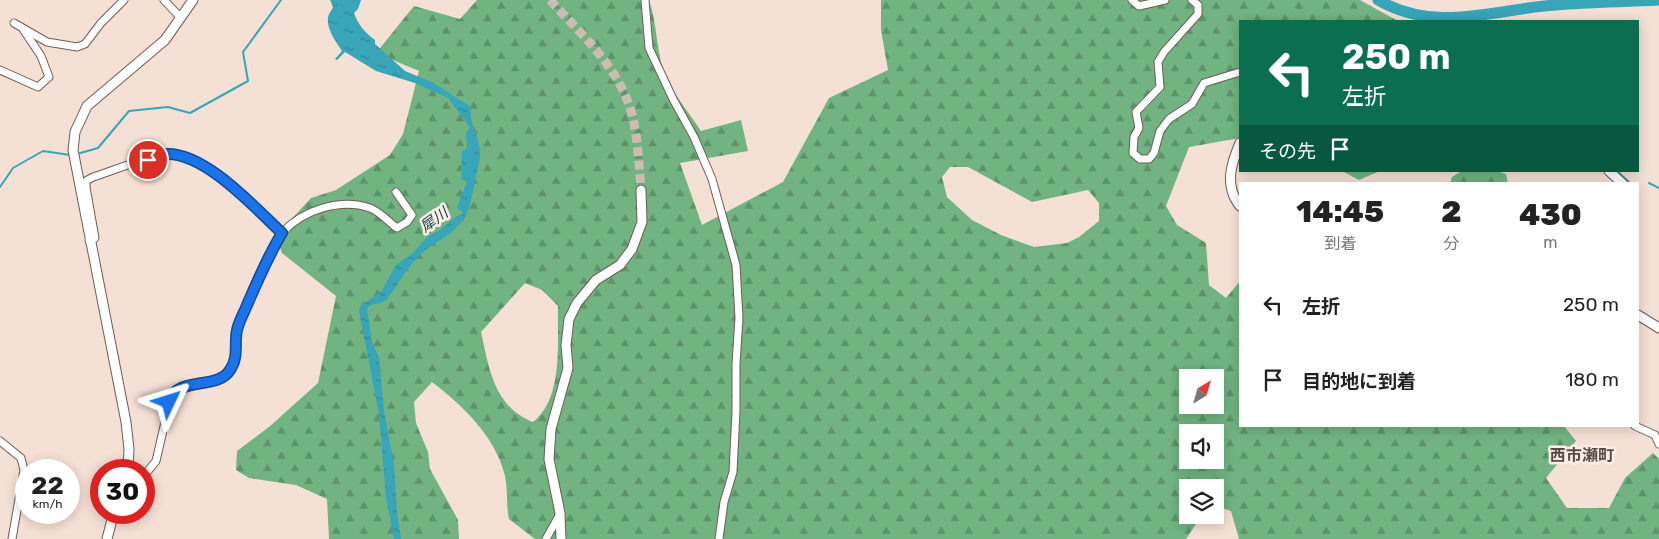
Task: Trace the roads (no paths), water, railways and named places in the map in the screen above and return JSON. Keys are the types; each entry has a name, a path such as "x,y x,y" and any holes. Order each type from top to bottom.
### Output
{"street":[{"path":"0,70 38,87 49,78 41,56 18,24 34,36 48,42 77,47 85,44 100,23 124,0"},
{"path":"164,0 181,18"},
{"path":"129,459 129,449 121,394 73,150 75,132 87,106 165,40 193,0"},
{"path":"645,0 649,48 694,136 712,179 732,241 739,283 733,472 720,525 719,539"},
{"path":"1132,0 1139,6 1165,0"},
{"path":"1192,0 1198,5 1198,14 1164,52 1158,62 1160,87 1156,94 1142,103 1136,112 1140,128 1134,137 1132,153 1140,159 1148,159 1154,153 1160,131 1169,119 1192,104 1204,83 1239,72"},
{"path":"1239,146 1229,180 1231,193 1239,205"},
{"path":"89,239 96,238 86,181 93,177 166,154 182,157 220,175 282,233"},
{"path":"1610,172 1621,182"},
{"path":"561,539 560,513 549,459 551,430 568,368 566,345 569,319 577,303 596,280 620,265 632,249 642,222 641,190"},
{"path":"155,462 171,396 184,387 221,380 230,371 237,354 237,330 268,256 282,233 306,214 348,204 371,208 396,228 407,222 412,215 396,192"},
{"path":"1639,316 1659,328"},
{"path":"1637,427 1655,435 1659,444"},
{"path":"0,442 21,458 24,470 12,539"},
{"path":"546,539 560,513"},
{"path":"107,539 111,524"}],"water":[{"path":"330,0 361,0 358,9 354,13 362,28 375,40 375,44 405,71 432,82 471,107 471,119 479,146 480,154 475,183 465,217 455,229 419,256 387,299 367,308 372,342 379,357 384,411 394,464 397,513 401,539 394,539 386,498 379,414 359,311 363,304 381,292 396,265 414,252 427,237 440,230 457,216 462,215 462,211 457,208 467,181 461,179 462,150 464,151 467,147 466,133 470,127 448,98 415,83 376,71 345,52 337,60 335,59 342,51 331,34 328,24 329,14 333,7"}],"waterway":[{"path":"77,154 98,148 129,111 168,107 190,113 248,81 243,52 281,0"},
{"path":"1378,0 1400,10 1422,16 1444,18 1466,17 1556,5 1659,0"},
{"path":"0,187 13,168 43,151 70,155"},
{"path":"1618,172 1629,182"},
{"path":"1649,183 1659,188"}],"tunnel":[{"path":"550,0 610,68 627,100 633,118 641,190"}],"district":[{"name":"西市瀬町","path":"1582,455"}],"water label":[{"name":"犀川","path":"434,220"}]}
